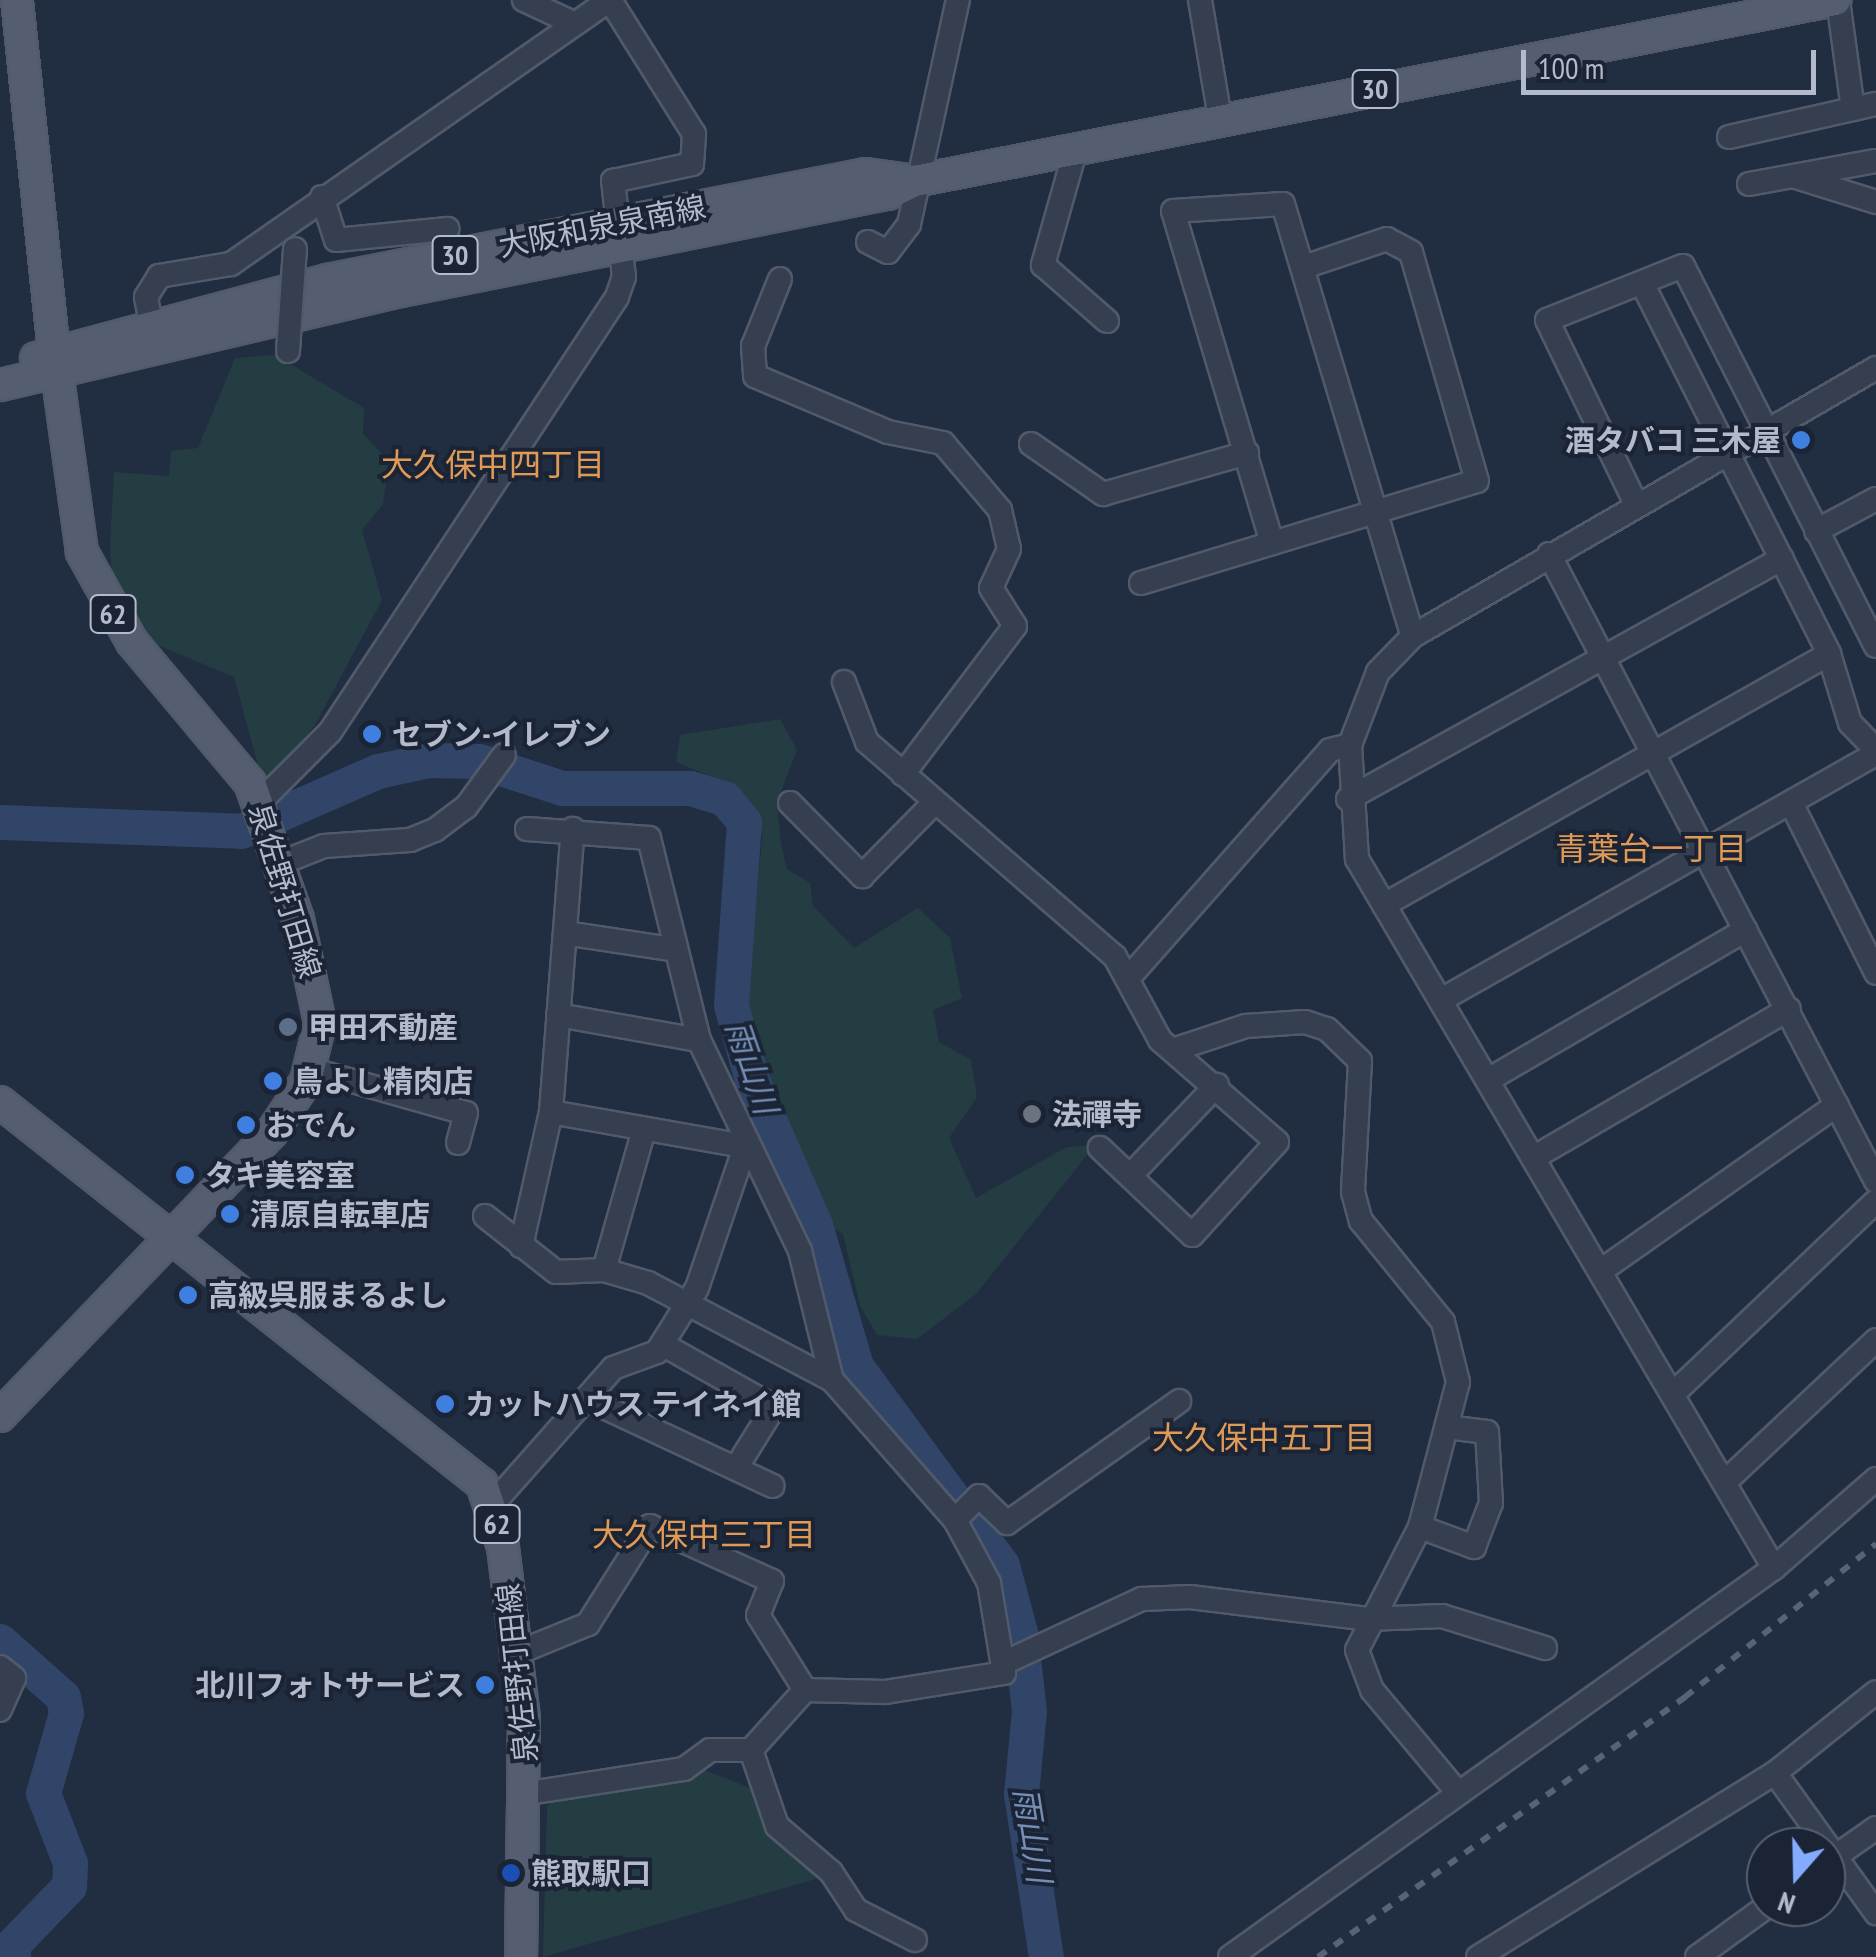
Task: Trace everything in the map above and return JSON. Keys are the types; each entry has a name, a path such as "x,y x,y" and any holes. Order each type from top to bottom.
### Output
{"main road":[{"name":"泉佐野打田線","path":"18,0 72,518 100,594 269,831 314,980 320,1023 310,1069 295,1103 176,1240"},
{"name":"大阪和泉泉南線","path":"0,370 55,362 618,235 866,174 914,181 1837,0"},
{"name":"大阪和泉泉南線","path":"0,385 151,323 618,235"},
{"name":"泉佐野打田線","path":"0,1102 463,1463 491,1506 517,1653 529,1793 522,1957"},
{"path":"0,1416 176,1240"}],"street":[{"path":"524,0 573,23"},
{"path":"151,323 146,297 159,276 231,264 322,196 610,0 696,151 679,171 626,172 613,180 618,235 617,298 330,732 269,831 324,846 410,840 466,807 504,754"},
{"path":"868,242 888,252 900,246 958,0"},
{"path":"1200,0 1220,118"},
{"path":"1730,137 1864,106 1837,0"},
{"path":"1076,148 1042,265 1107,322"},
{"path":"1749,184 1876,161"},
{"path":"1793,176 1876,202"},
{"path":"322,196 336,240 447,229"},
{"path":"1272,544 1173,211 1283,204 1413,636"},
{"path":"282,226 295,250 288,350"},
{"path":"1141,583 1477,481 1411,252 1388,239 1304,267"},
{"path":"1635,502 1547,320 1683,266 1816,531 1869,621 1876,646"},
{"path":"780,280 753,346 756,376 888,432 943,443 1000,510 1009,549 991,588 1016,626 903,774"},
{"path":"1441,1000 1791,804 1876,752 1842,710 1829,654 1642,285"},
{"path":"1774,1568 1675,1392 1357,859 1348,799 1350,745 1378,672 1413,636 1725,448 1766,430 1876,368"},
{"path":"1032,444 1103,494 1247,453"},
{"path":"1816,531 1876,499"},
{"path":"1549,554 1876,1180"},
{"path":"1348,799 1782,558"},
{"path":"1384,904 1829,654"},
{"path":"844,682 867,742 1131,974 1160,1040 1179,1048 1277,1142 1192,1235 1100,1148"},
{"path":"1131,974 1330,750 1350,745"},
{"path":"790,802 862,876 935,802"},
{"path":"1791,804 1876,973"},
{"path":"527,829 573,829 649,838 671,948 699,1040 746,1149 800,1251 832,1380"},
{"path":"522,1246 551,1112 573,829"},
{"path":"1488,1080 1746,930"},
{"path":"565,933 671,948"},
{"path":"1533,1158 1789,1009"},
{"path":"558,1015 699,1040"},
{"path":"1179,1048 1246,1026 1305,1022 1327,1028 1360,1061 1353,1192 1376,1249 1448,1336 1458,1382 1420,1527 1368,1619 1356,1650 1372,1690 1458,1793"},
{"path":"310,1069 466,1113 458,1143"},
{"path":"1130,1176 1217,1085"},
{"path":"1602,1270 1836,1105"},
{"path":"551,1112 746,1149"},
{"path":"604,1270 644,1130"},
{"path":"491,1506 613,1368 662,1344 689,1302 746,1149"},
{"path":"1675,1392 1876,1201"},
{"path":"485,1216 556,1272 604,1270 689,1302 832,1380 955,1520 989,1583 1006,1662 1004,1673 975,1683 805,1690 751,1750 710,1750 684,1769 529,1793"},
{"path":"1726,1481 1876,1340"},
{"path":"662,1344 774,1407 736,1468"},
{"path":"587,1399 774,1486"},
{"path":"955,1520 979,1496 1008,1522 1179,1401"},
{"path":"1420,1527 1474,1547 1491,1503 1487,1432 1448,1427"},
{"path":"1230,1957 1774,1568 1876,1479"},
{"path":"517,1653 588,1624 650,1526 772,1581 758,1615 805,1690"},
{"path":"1006,1662 1038,1652 1142,1599 1368,1619 1442,1616 1546,1648"},
{"path":"0,1667 14,1678 0,1710"},
{"path":"1478,1957 1775,1774 1876,1692"},
{"path":"751,1750 777,1826 831,1872 856,1910 914,1940"},
{"path":"1775,1774 1810,1827"},
{"path":"1846,1849 1876,1828"},
{"path":"1846,1877 1876,1913"},
{"path":"1697,1957 1746,1921"}],"green space":[{"path":"275,355 364,408 363,434 389,461 383,504 362,530 382,600 315,725 271,781 259,769 234,677 148,641 112,583 110,543 114,472 169,476 171,451 198,448 235,358"},
{"path":"780,719 797,750 777,802 781,844 787,869 810,883 813,906 854,948 918,908 950,938 962,998 933,1010 939,1042 971,1060 977,1097 949,1138 976,1198 1067,1147 1095,1145 976,1294 917,1339 877,1335 860,1306 843,1234 824,1223 761,1068 747,1008 762,838 757,812 722,781 676,762 680,735"},
{"path":"697,1767 763,1793 830,1875 543,1957 547,1807 557,1793"}],"waterway":[{"name":"雨山川","path":"0,822 241,831 378,771 428,760 479,761 562,788 690,788 725,799 744,822 731,1005 752,1080 815,1225 856,1366 1002,1565 1020,1632 1029,1711 1021,1794 1046,1957"},
{"path":"0,1641 63,1697 66,1713 43,1793 70,1863 69,1886 13,1944 13,1957"}],"railway":[{"path":"1318,1957 1685,1697 1876,1544"}],"place":[{"name":"酒タバコ 三木屋","path":"1801,440"},
{"name":"セブン-イレブン","path":"372,734"},
{"name":"甲田不動産","path":"288,1027"},
{"name":"鳥よし精肉店","path":"273,1081"},
{"name":"法禪寺","path":"1032,1114"},
{"name":"おでん","path":"246,1125"},
{"name":"タキ美容室","path":"185,1175"},
{"name":"清原自転車店","path":"230,1214"},
{"name":"高級呉服まるよし","path":"188,1295"},
{"name":"カットハウス テイネイ館","path":"445,1404"},
{"name":"北川フォトサービス","path":"485,1685"},
{"name":"熊取駅口","path":"511,1873"}],"district":[{"name":"大久保中四丁目","path":"493,464"},
{"name":"青葉台一丁目","path":"1651,848"},
{"name":"大久保中五丁目","path":"1264,1437"},
{"name":"大久保中三丁目","path":"704,1534"}]}
